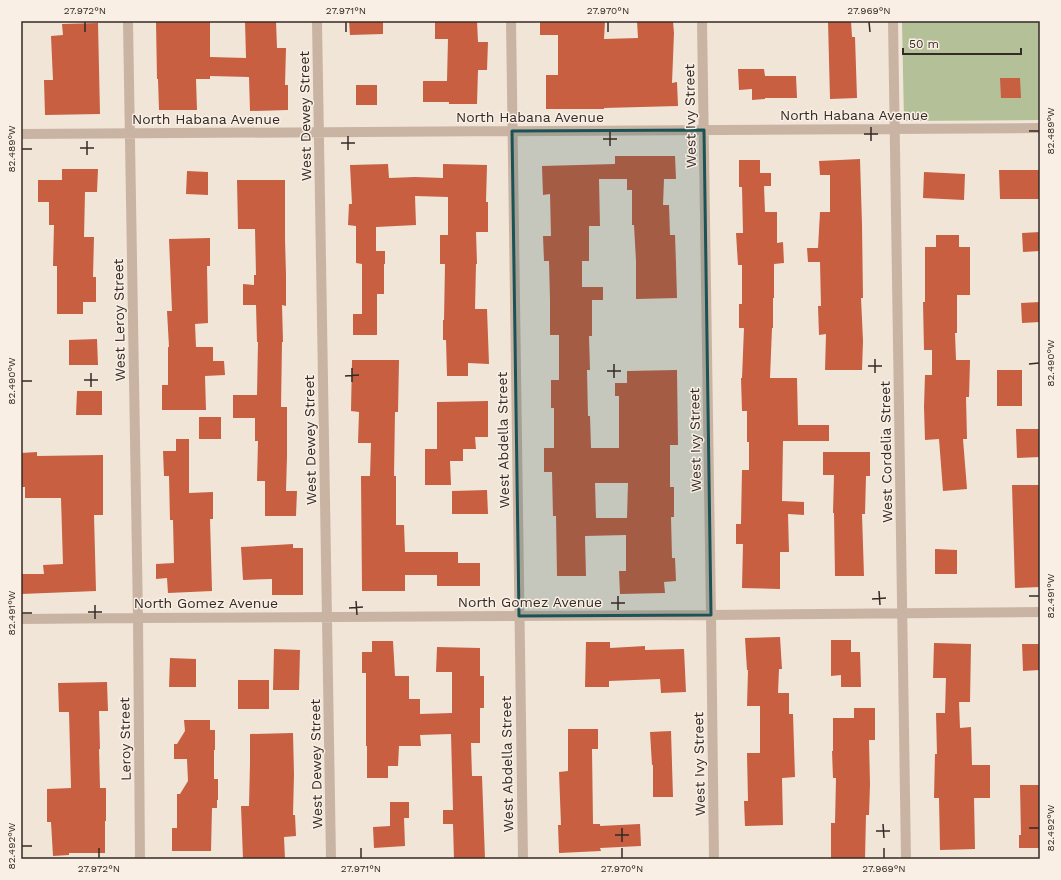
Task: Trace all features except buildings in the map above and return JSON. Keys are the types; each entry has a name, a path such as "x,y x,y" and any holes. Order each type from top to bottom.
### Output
{"street":[{"name":"West Leroy Street","path":"128,21 138,618"},
{"name":"West Dewey Street","path":"317,21 331,859"},
{"name":"West Abdella Street","path":"510,21 523,859"},
{"name":"West Ivy Street","path":"702,21 712,615 714,859"},
{"name":"West Cordelia Street","path":"893,21 906,859"},
{"name":"North Habana Avenue","path":"21,134 1040,128"},
{"name":"North Gomez Avenue","path":"21,619 1040,612"},
{"name":"Leroy Street","path":"138,618 140,859"}],"highlighted area":[{"path":"704,130 711,615 519,616 512,131"}],"green space":[{"path":"902,21 1040,21 1040,120 904,121"}]}
